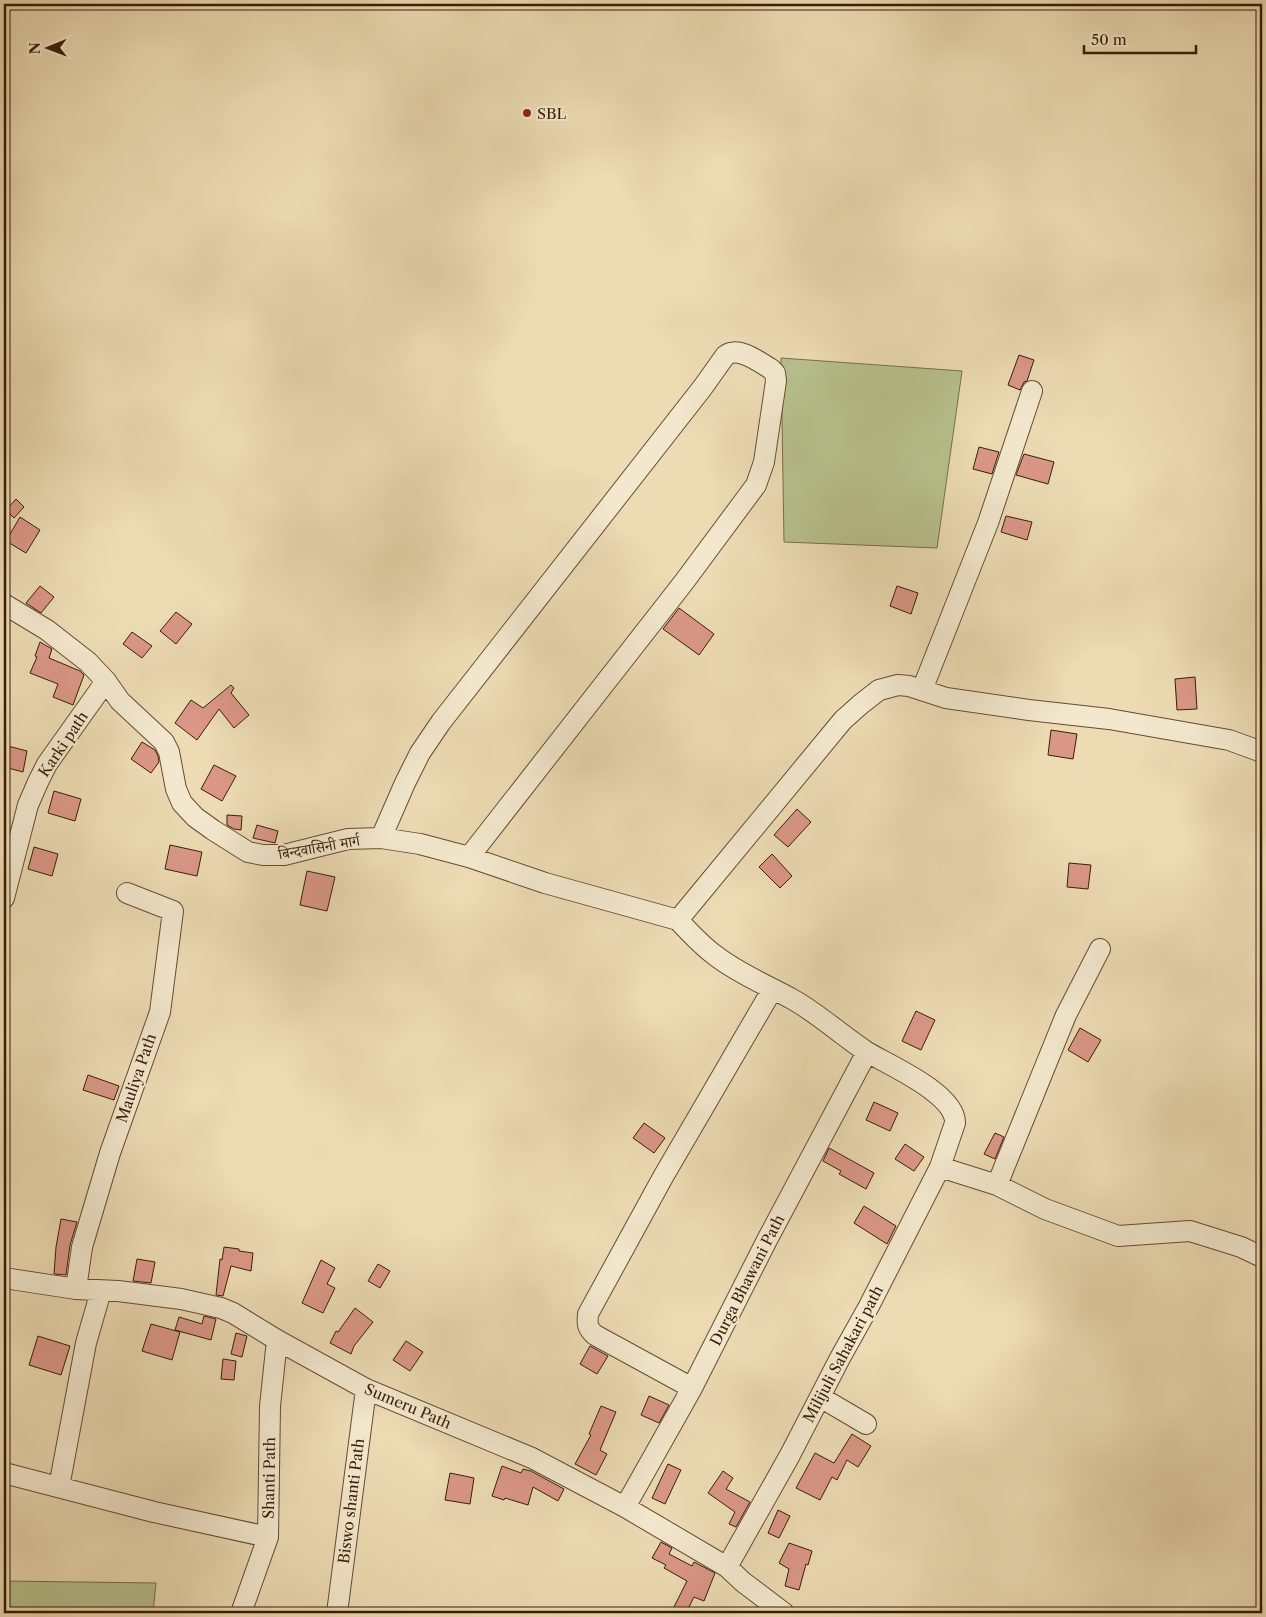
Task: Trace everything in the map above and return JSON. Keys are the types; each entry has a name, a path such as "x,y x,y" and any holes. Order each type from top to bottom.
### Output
{"street":[{"path":"381,838 420,753 441,722 725,356 730,352 740,352 771,369 775,373 776,381 764,462 756,485 469,857"},
{"path":"922,690 988,523 1032,392"},
{"name":"बिन्दवासिनी मार्ग","path":"4,604 47,630 88,662 106,681 120,701 164,742 169,752 176,789 182,803 195,817 248,852 263,855 284,855 348,839 381,838 420,844 678,920"},
{"name":"Karki path","path":"4,898 28,805 38,782 48,764 106,681"},
{"path":"678,920 844,720 861,704 880,690 889,686 909,686 946,698 1109,719 1230,740 1262,752"},
{"name":"Mauliya Path","path":"76,1290 82,1248 110,1152 160,1012 173,911 128,893"},
{"name":"Milijuli Sahakari path","path":"678,920 696,940 716,956 772,990 792,999 813,1012 867,1052 911,1076 946,1102 955,1116 951,1137 940,1167 790,1455 727,1567"},
{"path":"997,1185 1066,1015 1100,949"},
{"path":"692,1388 595,1334 587,1325 588,1314 663,1177 772,990"},
{"name":"Durga Bhawani Path","path":"625,1507 692,1388 784,1206 867,1052"},
{"path":"940,1167 997,1185 1045,1209 1118,1236 1190,1231 1241,1247 1262,1257"},
{"name":"Sumeru Path","path":"4,1278 76,1290 101,1290 181,1299 221,1308 245,1319 277,1340 366,1389 532,1458 625,1507 727,1567 743,1582 784,1613"},
{"path":"59,1487 86,1343 101,1290"},
{"name":"Shanti Path","path":"241,1613 268,1537 270,1406 277,1340"},
{"name":"Biswo shanti Path","path":"337,1613 366,1389"},
{"path":"820,1396 866,1424"},
{"path":"4,1473 154,1512 268,1537"}],"green space":[{"path":"781,358 962,371 937,548 784,542"},
{"path":"4,1581 156,1583 153,1613 4,1613"}],"building":[{"path":"1019,355 1034,360 1027,381 1024,382 1020,390 1008,385"},
{"path":"979,447 999,452 992,474 973,469"},
{"path":"1024,454 1054,462 1048,484 1016,475"},
{"path":"16,499 24,507 14,518 6,510"},
{"path":"1006,516 1032,522 1027,540 1001,532"},
{"path":"20,517 40,530 26,553 6,541"},
{"path":"40,586 54,597 41,613 26,603"},
{"path":"897,586 918,593 911,614 890,606"},
{"path":"679,608 714,634 699,655 663,629"},
{"path":"176,612 192,624 176,644 160,631"},
{"path":"132,632 152,646 142,658 123,644"},
{"path":"40,642 52,649 49,658 80,671 84,675 73,705 53,697 58,684 30,673 37,657 35,656"},
{"path":"1195,677 1197,709 1177,710 1175,679"},
{"path":"231,685 234,688 231,693 249,715 234,728 219,709 197,740 175,723 191,700 203,708"},
{"path":"1051,730 1077,734 1073,759 1048,755"},
{"path":"142,742 155,750 158,756 159,762 151,773 131,759"},
{"path":"8,746 27,751 23,772 4,767"},
{"path":"214,765 236,776 222,801 201,789"},
{"path":"54,791 81,799 75,821 48,813"},
{"path":"797,809 811,822 788,847 774,835"},
{"path":"227,815 242,816 241,830 227,825"},
{"path":"257,825 278,831 275,843 253,838"},
{"path":"170,845 202,852 197,876 165,869"},
{"path":"34,847 58,854 52,876 28,869"},
{"path":"772,854 792,876 780,888 759,867"},
{"path":"1069,863 1091,865 1088,889 1067,887"},
{"path":"307,871 335,877 327,911 300,905"},
{"path":"916,1011 935,1020 921,1050 902,1041"},
{"path":"1080,1028 1101,1040 1088,1062 1068,1050"},
{"path":"88,1075 119,1086 114,1100 83,1090"},
{"path":"874,1102 898,1113 890,1131 866,1120"},
{"path":"644,1123 665,1138 654,1153 633,1138"},
{"path":"995,1133 1004,1137 995,1159 984,1154"},
{"path":"905,1144 924,1157 914,1171 895,1159"},
{"path":"829,1148 874,1173 866,1189 839,1174 841,1171 823,1161"},
{"path":"864,1206 896,1226 887,1244 854,1223"},
{"path":"61,1219 77,1222 70,1245 66,1275 54,1274"},
{"path":"224,1247 253,1253 251,1271 231,1266 223,1296 216,1295 220,1259 222,1260"},
{"path":"137,1259 155,1262 151,1283 133,1281"},
{"path":"321,1260 335,1268 327,1284 335,1288 323,1313 302,1303"},
{"path":"378,1264 390,1271 380,1288 368,1281"},
{"path":"355,1308 373,1322 354,1346 351,1354 330,1343 336,1331 338,1332"},
{"path":"204,1316 216,1319 211,1340 175,1330 179,1317 202,1324"},
{"path":"151,1324 180,1332 172,1360 142,1351"},
{"path":"236,1333 247,1336 242,1357 231,1354"},
{"path":"38,1336 70,1346 61,1375 29,1365"},
{"path":"406,1341 423,1352 410,1371 393,1360"},
{"path":"590,1346 608,1356 597,1374 580,1364"},
{"path":"223,1359 236,1361 234,1380 221,1379"},
{"path":"649,1396 669,1405 659,1423 641,1415"},
{"path":"601,1406 616,1412 600,1450 607,1454 596,1475 575,1464 591,1435 589,1434"},
{"path":"852,1434 871,1446 858,1467 847,1460 837,1480 832,1477 820,1500 796,1488 815,1453 834,1463"},
{"path":"668,1464 681,1470 665,1504 652,1498"},
{"path":"502,1466 521,1473 523,1469 531,1471 564,1489 558,1501 533,1487 528,1505 492,1496"},
{"path":"723,1471 733,1478 726,1489 750,1502 736,1527 729,1524 735,1512 708,1493"},
{"path":"450,1473 474,1478 470,1504 445,1500"},
{"path":"778,1510 790,1516 779,1538 768,1533"},
{"path":"661,1542 672,1548 669,1554 692,1566 694,1562 715,1573 704,1601 694,1597 686,1613 671,1613 687,1581 664,1568 666,1565 652,1558"},
{"path":"789,1543 812,1551 808,1565 806,1564 799,1590 785,1586 789,1569 779,1563"}],"place":[{"name":"SBL","path":"527,113"}]}
